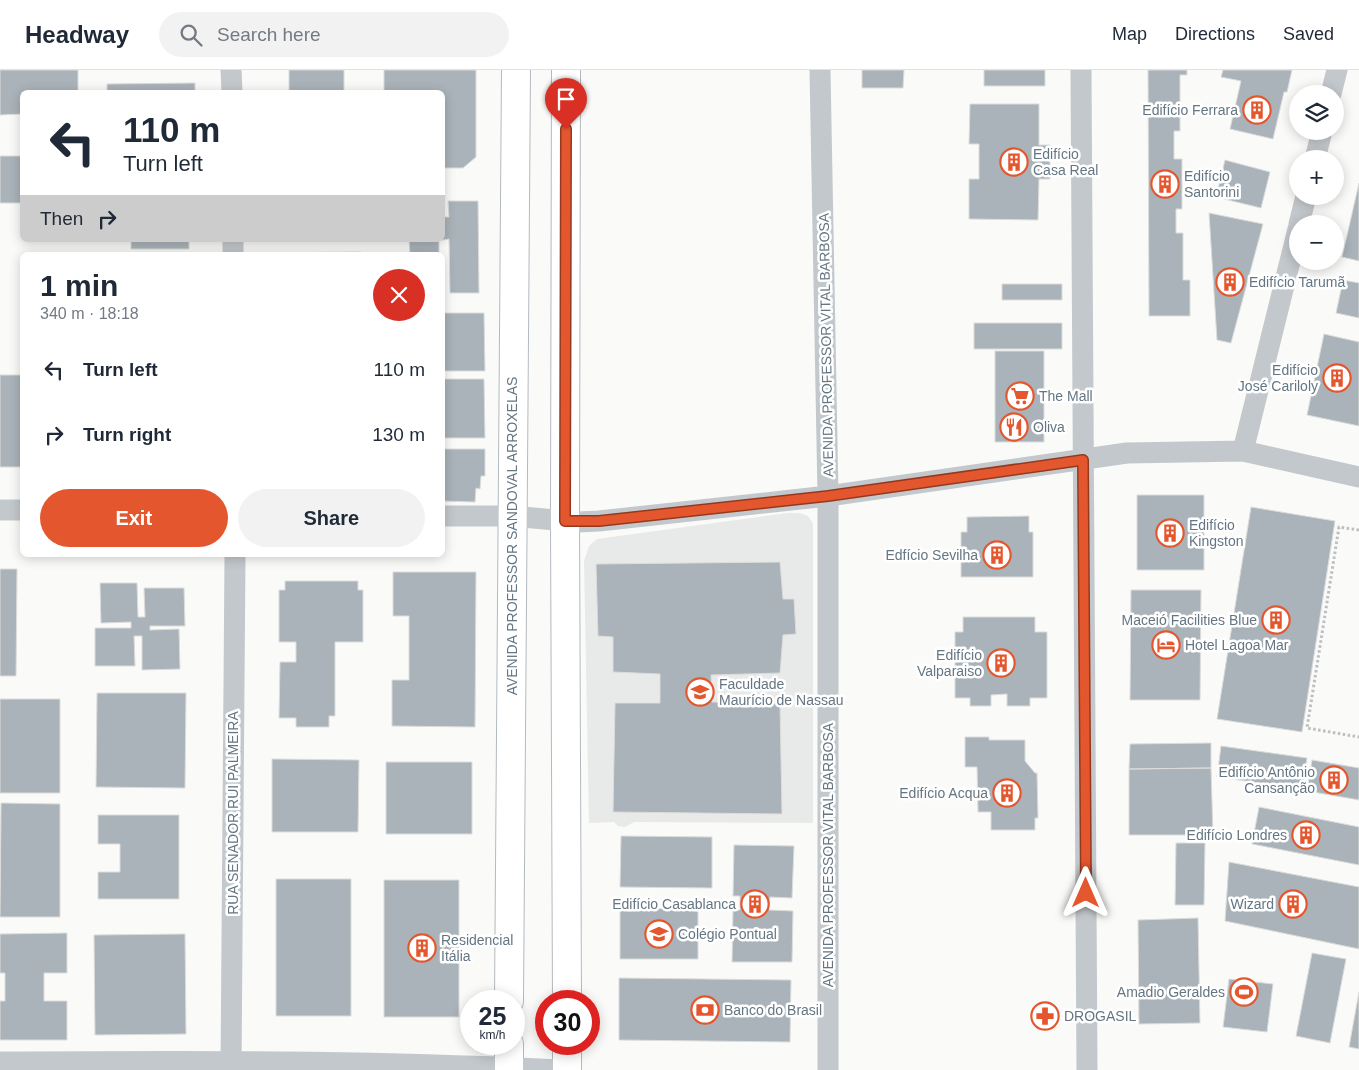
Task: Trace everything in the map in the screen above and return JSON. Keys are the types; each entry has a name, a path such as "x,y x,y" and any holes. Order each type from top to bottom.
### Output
{"street":[{"path":"231,70 232,90"},
{"name":"AVENIDA PROFESSOR SANDOVAL ARROXELAS","path":"509,990 511,516 516,70"},
{"path":"566,70 567,990"},
{"name":"AVENIDA PROFESSOR VITAL BARBOSA","path":"820,70 828,496 828,1070"},
{"path":"1081,70 1087,1070"},
{"path":"1333,85 1337,70"},
{"path":"1243,451 1289,265"},
{"path":"445,516 511,516 565,521 599,521 828,496 1127,453 1243,451 1359,477"},
{"path":"0,510 20,510"},
{"name":"RUA SENADOR RUI PALMEIRA","path":"231,1066 235,557"},
{"path":"567,1055 567,1070"},
{"path":"0,1062 231,1066 509,1060 560,1070"}],"path":[{"path":"1359,530 1339,528 1307,728 1359,737"}],"shaded area":[{"name":"Faculdade Maurício de Nassau","path":"788,513 800,513 808,516 813,523 813,823 634,822 625,827 618,826 614,822 589,823 584,561 589,546 597,539"}],"building":[{"path":"0,70 78,70 78,90 20,90 20,114 0,115"},
{"path":"289,70 344,70 344,90 289,90"},
{"path":"384,70 476,70 476,157 463,168 445,168 445,90 384,90"},
{"path":"862,70 904,70 903,88 862,88"},
{"path":"984,70 1045,70 1045,86 984,86"},
{"name":"Edifício Santorini","path":"1148,70 1187,70 1187,75 1180,75 1180,131 1174,131 1174,159 1182,159 1182,209 1176,209 1176,233 1183,233 1183,280 1190,280 1190,316 1149,316"},
{"name":"Edifício Ferrara","path":"1223,70 1292,70 1287,92 1284,92 1273,139 1230,129 1241,81 1221,77"},
{"path":"195,83 195,90 107,90 107,84"},
{"name":"Edifício Casa Real","path":"970,104 1039,104 1039,145 1050,145 1050,179 1039,179 1038,220 969,219 969,179 979,179 979,144 969,144"},
{"path":"0,156 20,156 20,203 0,203"},
{"path":"1225,160 1270,172 1261,208 1216,197"},
{"path":"1359,183 1359,261 1344,257 1344,248"},
{"path":"448,201 478,201 479,293 450,293 449,239 445,240 445,217 449,217"},
{"name":"Edifício Tarumã","path":"1209,213 1263,224 1231,343 1217,340"},
{"path":"131,242 189,242 189,249 131,249"},
{"path":"409,242 439,242 439,252 410,252"},
{"path":"1343,280 1359,283 1359,318 1336,313"},
{"path":"1002,284 1062,284 1062,300 1002,300"},
{"path":"445,313 484,313 485,371 445,371"},
{"path":"974,323 1062,323 1062,349 974,349"},
{"name":"Edifício José Cariloly","path":"1324,334 1359,342 1359,426 1307,415"},
{"name":"The Mall","path":"995,351 1044,351 1044,442 995,442"},
{"path":"0,375 20,375 20,467 0,467"},
{"path":"445,379 484,379 485,438 445,438"},
{"path":"445,449 485,449 485,476 481,476 480,489 476,488 475,502 445,501"},
{"name":"Edifício Kingston","path":"1137,495 1204,495 1204,570 1137,570"},
{"name":"Maceió Facilities Blue","path":"1251,507 1335,521 1302,732 1217,719"},
{"name":"Edfício Sevilha","path":"1029,516 1029,532 1033,532 1033,577 961,577 961,532 967,532 967,517"},
{"path":"780,562 783,599 794,599 796,634 783,635 780,673 711,675 712,702 780,703 782,814 613,812 615,703 660,703 660,674 613,672 613,637 598,636 596,564"},
{"path":"0,569 17,569 16,676 0,676"},
{"path":"393,572 476,572 475,727 392,726 392,680 409,680 409,616 393,616"},
{"path":"285,581 358,581 358,590 363,590 363,642 335,642 335,716 329,716 329,727 296,727 296,718 279,718 280,662 296,662 296,642 279,642 279,590 285,590"},
{"path":"100,583 137,583 138,617 145,617 144,588 184,588 185,626 150,626 150,630 179,629 180,669 142,670 142,636 134,636 135,666 95,666 95,628 131,628 131,622 101,623"},
{"name":"Hotel Lagoa Mar","path":"1131,590 1201,590 1200,700 1130,700"},
{"name":"Edifício Valparaiso","path":"963,617 1035,617 1035,632 1047,632 1047,698 1030,698 1030,706 1007,706 1007,694 991,695 991,706 970,706 970,698 955,698 955,632 963,632"},
{"path":"97,693 186,693 185,788 96,787"},
{"path":"0,699 60,699 60,793 0,793"},
{"name":"Edifício Acqua","path":"965,737 989,737 989,740 1025,740 1025,761 1037,773 1038,818 1035,818 1035,830 991,830 991,812 978,812 977,767 965,767"},
{"path":"1211,743 1211,768 1129,769 1130,744"},
{"path":"1221,746 1307,758 1303,789 1217,777"},
{"path":"272,759 359,760 358,832 272,832"},
{"name":"Edifício Antônio Cansanção","path":"1312,760 1359,768 1359,800 1307,791"},
{"path":"386,762 472,762 472,834 386,834"},
{"path":"1211,768 1213,835 1129,835 1129,769"},
{"path":"1,803 60,804 60,917 0,917"},
{"name":"Edifício Londres","path":"1259,807 1359,827 1359,865 1252,844"},
{"path":"98,815 179,815 179,899 98,899 98,872 120,872 120,844 98,844"},
{"path":"621,836 712,837 712,888 620,887"},
{"path":"1176,843 1205,843 1204,905 1175,905"},
{"name":"Edifício Casablanca","path":"734,845 794,846 792,898 770,897 769,910 793,911 792,962 732,962 733,910 740,910 740,896 733,896"},
{"name":"Wizard","path":"1229,862 1359,887 1359,949 1225,921"},
{"path":"276,879 351,879 351,1016 276,1016"},
{"name":"Residencial Itália","path":"384,880 459,880 459,1017 384,1017"},
{"name":"Colégio Pontual","path":"620,908 698,909 698,959 620,959"},
{"path":"1198,918 1200,1023 1139,1024 1138,920"},
{"path":"67,933 67,973 44,973 44,1001 67,1001 67,1040 0,1040 0,1001 5,1001 5,973 0,973 0,934"},
{"path":"185,934 186,1034 95,1035 94,935"},
{"path":"1312,953 1346,959 1330,1043 1296,1036"},
{"name":"Banco do Brasil","path":"619,978 791,980 790,1042 619,1040"},
{"path":"1229,979 1273,984 1267,1032 1223,1027"},
{"path":"1359,992 1359,1049 1349,1047"}],"place":[{"name":"Edifício Ferrara","path":"1257,110"},
{"name":"Edifício Casa Real","path":"1014,162"},
{"name":"Edifício Santorini","path":"1165,184"},
{"name":"Edifício Tarumã","path":"1230,282"},
{"name":"Edifício José Cariloly","path":"1337,378"},
{"name":"The Mall","path":"1020,396"},
{"name":"Oliva","path":"1014,427"},
{"name":"Edifício Kingston","path":"1170,533"},
{"name":"Edfício Sevilha","path":"997,555"},
{"name":"Maceió Facilities Blue","path":"1276,620"},
{"name":"Hotel Lagoa Mar","path":"1166,645"},
{"name":"Edifício Valparaiso","path":"1001,663"},
{"name":"Faculdade Maurício de Nassau","path":"700,692"},
{"name":"Edifício Antônio Cansanção","path":"1334,780"},
{"name":"Edifício Acqua","path":"1007,793"},
{"name":"Edifício Londres","path":"1306,835"},
{"name":"Edifício Casablanca","path":"755,904"},
{"name":"Wizard","path":"1293,904"},
{"name":"Colégio Pontual","path":"659,934"},
{"name":"Residencial Itália","path":"422,948"},
{"name":"Amadio Geraldes","path":"1244,992"},
{"name":"Banco do Brasil","path":"705,1010"},
{"name":"DROGASIL","path":"1045,1016"}],"route":[{"path":"566,129 565,521 599,521 828,496 1083,460 1086,893"}]}
